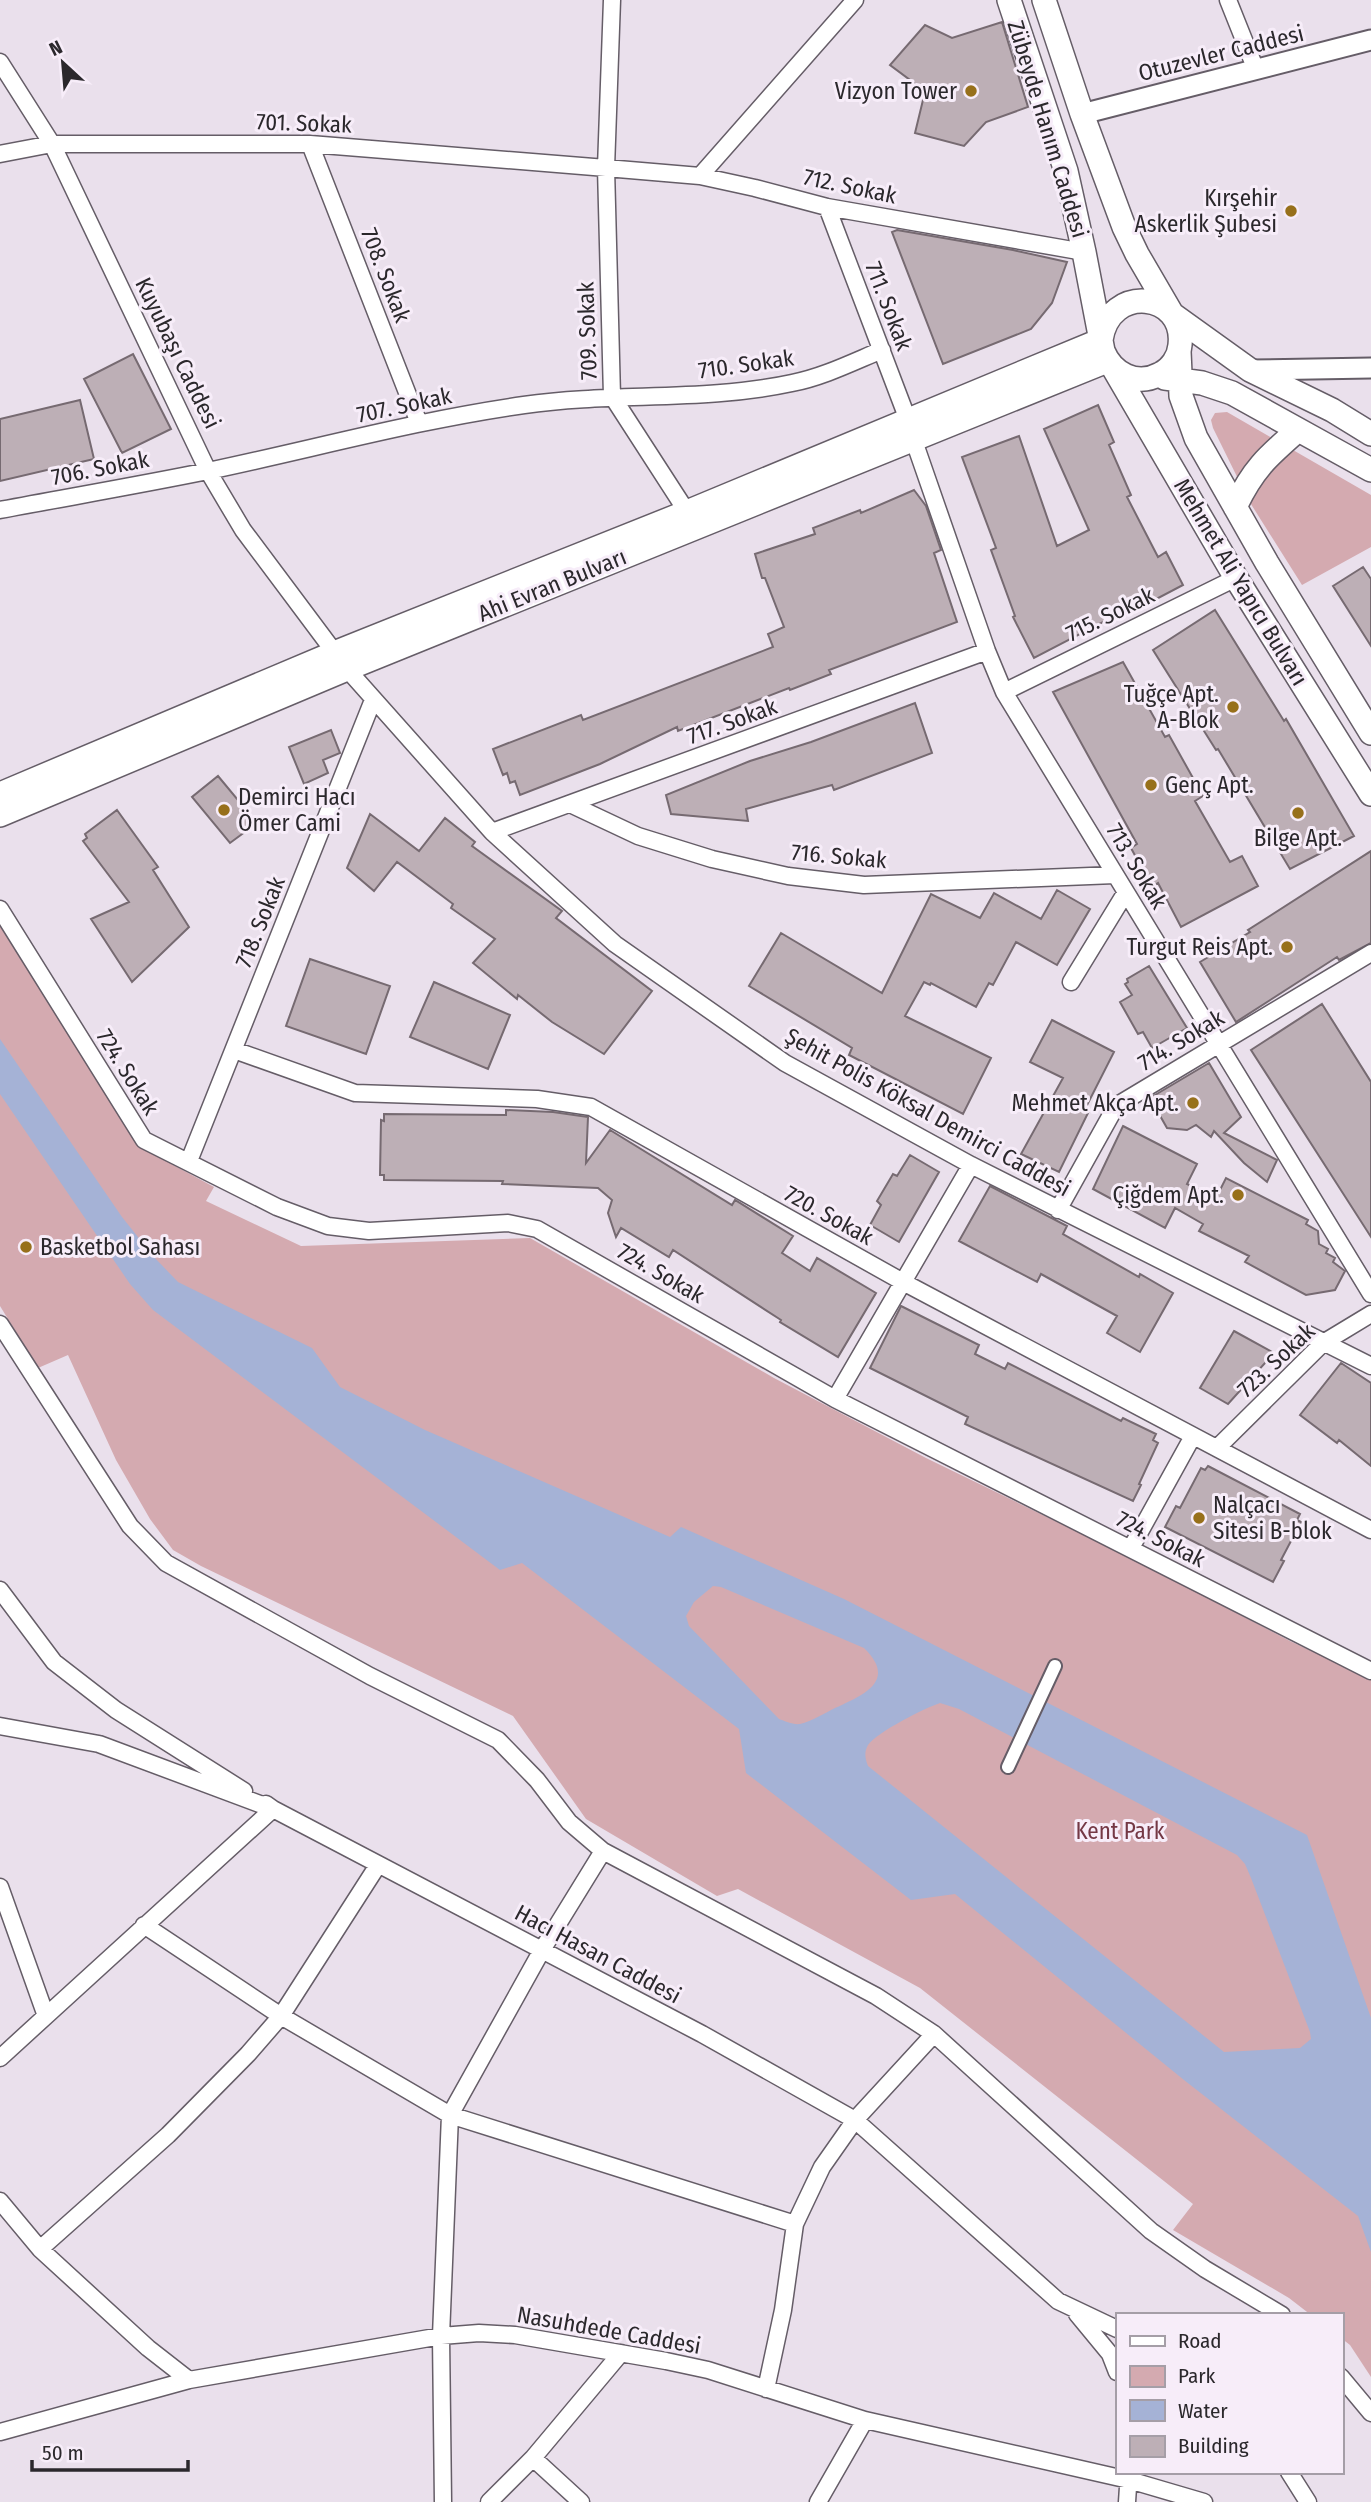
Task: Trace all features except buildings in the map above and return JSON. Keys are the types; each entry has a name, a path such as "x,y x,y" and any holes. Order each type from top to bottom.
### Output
{"main road":[{"name":"Zübeyde Hanım Caddesi","path":"1009,0 1066,171 1107,357"},
{"name":"Zübeyde Hanım Caddesi","path":"1044,0 1124,227 1172,314"},
{"path":"1371,434 1332,410 1250,370 1162,306 1150,301 1124,303 1107,319 1107,357 1133,379 1179,378 1232,393 1371,470"},
{"path":"1155,377 1165,372 1179,351 1181,338 1172,314"},
{"name":"Mehmet Ali Yapıcı Bulvarı","path":"1179,351 1181,396 1196,438 1371,733"},
{"name":"Ahi Evran Bulvarı","path":"0,816 340,661 687,512 1107,357"},
{"name":"Mehmet Ali Yapıcı Bulvarı","path":"1107,357 1236,578 1371,794"},
{"name":"Ahi Evran Bulvarı","path":"0,794 340,661 911,429"},
{"path":"1235,507 1248,478 1271,453 1298,430"}],"street":[{"name":"709. Sokak","path":"612,0 606,167 612,396 687,512"},
{"path":"700,176 855,0"},
{"path":"1228,0 1256,70"},
{"name":"Otuzevler Caddesi","path":"1082,114 1371,40"},
{"name":"Kuyubaşı Caddesi","path":"0,62 52,144 208,471 243,530 340,661"},
{"name":"701. Sokak","path":"0,154 52,144 310,144 606,167"},
{"name":"708. Sokak","path":"310,144 419,423"},
{"name":"712. Sokak","path":"606,167 700,176 827,207 1084,252"},
{"name":"711. Sokak","path":"827,207 911,429"},
{"name":"710. Sokak","path":"612,396 675,396 794,383 882,350"},
{"path":"1250,370 1371,368"},
{"name":"707. Sokak","path":"208,471 419,423 525,405 612,396"},
{"name":"713. Sokak","path":"911,429 987,651 1004,692 1371,1294"},
{"name":"706. Sokak","path":"0,510 208,471"},
{"name":"715. Sokak","path":"1004,692 1236,578"},
{"name":"717. Sokak","path":"492,832 987,651"},
{"name":"Şehit Polis Köksal Demirci Caddesi","path":"340,661 492,832 615,944 785,1063 1058,1210 1371,1366"},
{"name":"718. Sokak","path":"189,1161 373,700"},
{"name":"716. Sokak","path":"570,804 650,840 712,859 788,876 863,885 1115,875"},
{"path":"1071,982 1126,892"},
{"name":"724. Sokak","path":"0,909 144,1140 277,1207 328,1226 369,1231 508,1223 537,1228 835,1399 1371,1671"},
{"name":"714. Sokak","path":"1058,1210 1116,1106 1371,953"},
{"name":"720. Sokak","path":"234,1050 355,1093 537,1099 591,1107 903,1282 1371,1530"},
{"path":"835,1399 971,1165"},
{"name":"723. Sokak","path":"1217,1448 1323,1343 1371,1314"},
{"path":"0,1324 130,1526 166,1563 370,1676 498,1740 537,1780 569,1822 603,1851 876,1996 934,2034 1151,2231 1205,2269 1279,2313"},
{"path":"1131,1548 1193,1436"},
{"path":"0,1590 54,1662 116,1710 273,1809 0,2058"},
{"path":"1008,1767 1055,1666"},
{"name":"Hacı Hasan Caddesi","path":"0,1726 99,1744 273,1809 702,2034 855,2120 1058,2301 1116,2329"},
{"path":"443,2502 441,2336 450,2115 542,1950 603,1851"},
{"path":"40,2249 168,2135 248,2054 281,2016 378,1865"},
{"path":"0,1887 46,2016"},
{"path":"144,1925 281,2016 450,2115 795,2224"},
{"path":"766,2389 783,2309 795,2224 822,2167 855,2120 934,2034"},
{"path":"0,2201 40,2249 148,2348 189,2380"},
{"path":"1058,2301 1077,2314 1094,2333 1110,2354 1116,2369"},
{"name":"Nasuhdede Caddesi","path":"0,2432 189,2380 441,2336 478,2333 515,2335 708,2370 866,2420 1116,2473"},
{"path":"489,2502 533,2458 621,2353"},
{"path":"1343,2379 1371,2413"},
{"path":"818,2502 866,2420"},
{"path":"533,2458 581,2502"},
{"path":"1290,2474 1308,2502"},
{"path":"1127,2502 1129,2476"},
{"name":"Nasuhdede Caddesi","path":"1129,2476 1204,2502"}],"green space":[{"path":"1227,412 1371,495 1371,547 1302,585 1249,501 1213,428 1211,420 1215,413"},
{"name":"Kent Park","path":"0,926 140,1147 214,1187 206,1201 301,1246 530,1238 774,1378 926,1458 1371,1679 1371,2377 1350,2345 1343,2340 1343,2313 1308,2313 1289,2298 1173,2230 1193,2204 920,1988 738,1889 717,1896 586,1819 513,1716 173,1550 150,1519 116,1460 68,1355 38,1368 0,1306"}],"water":[{"path":"0,1039 122,1217 178,1282 312,1348 340,1387 425,1430 670,1537 681,1527 844,1599 1307,1835 1371,2018 1371,2252 1358,2216 1184,2080 955,1894 911,1900 746,1773 739,1729 522,1563 500,1570 153,1310 130,1284 0,1094","holes":["713,1586 721,1587 864,1648 878,1669 873,1686 856,1698 805,1723 795,1724 779,1719 689,1626 686,1616 694,1602","940,1703 959,1709 1237,1855 1245,1864 1251,1878 1311,2039 1300,2048 1224,2052 868,1766 866,1750 873,1740 902,1721"]}],"place":[{"name":"Vizyon Tower","path":"971,91"},
{"name":"Kırşehir Askerlik Şubesi","path":"1291,211"},
{"name":"Tuğçe Apt. A-Blok","path":"1233,707"},
{"name":"Genç Apt.","path":"1151,785"},
{"name":"Demirci Hacı Ömer Cami","path":"224,810"},
{"name":"Bilge Apt.","path":"1298,813"},
{"name":"Turgut Reis Apt.","path":"1287,947"},
{"name":"Mehmet Akça Apt.","path":"1193,1103"},
{"name":"Çiğdem Apt.","path":"1238,1195"},
{"name":"Basketbol Sahası","path":"26,1247"},
{"name":"Nalçacı Sitesi B-blok","path":"1199,1518"}]}
